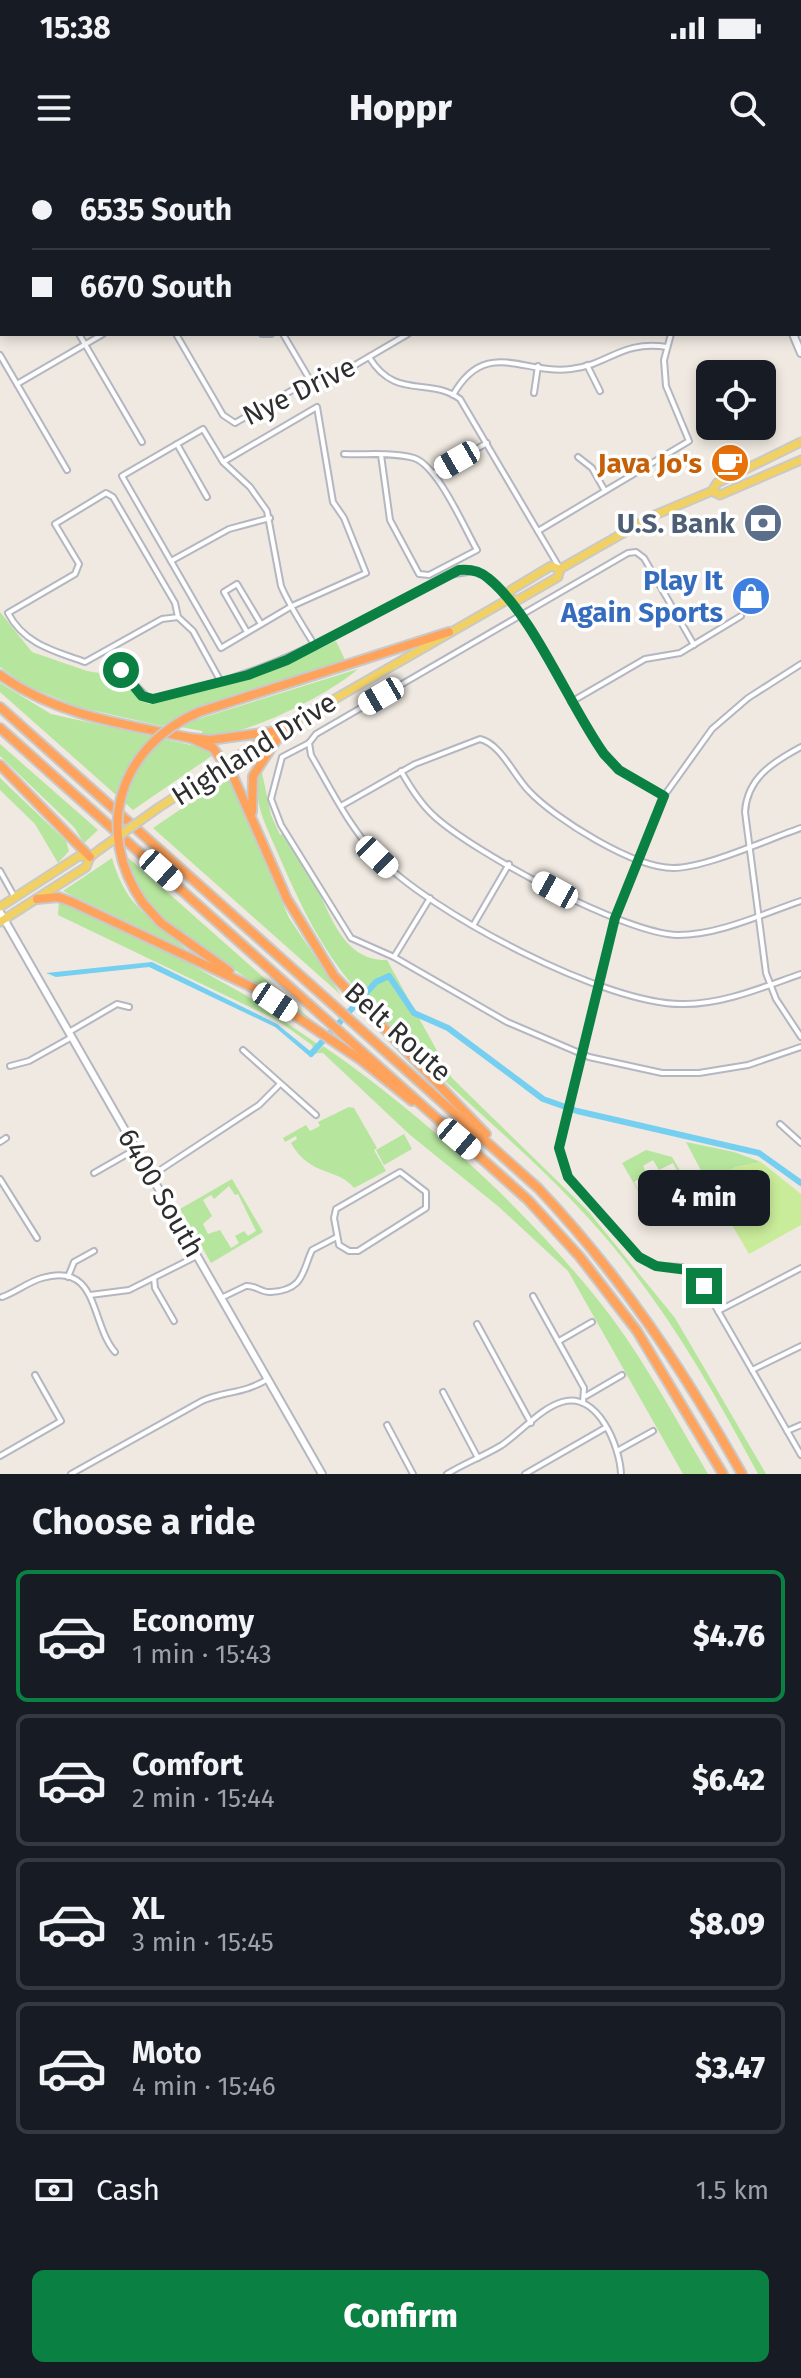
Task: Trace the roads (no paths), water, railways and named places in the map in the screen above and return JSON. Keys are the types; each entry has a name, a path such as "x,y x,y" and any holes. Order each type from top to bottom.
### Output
{"highway":[{"path":"449,632 199,712 160,733 144,749 122,796 118,844 130,884 161,923 361,1060 483,1159"},
{"path":"0,675 28,695 73,715 191,738 210,740 283,730"},
{"name":"Belt Route","path":"0,707 538,1188 589,1242 652,1324 742,1474"},
{"name":"Belt Route","path":"0,728 528,1200 580,1257 628,1319 723,1474"},
{"path":"253,821 250,789 253,776 283,730"},
{"path":"191,738 213,748 225,763 287,899 334,976 538,1188"},
{"path":"0,765 90,857"},
{"path":"37,899 58,897 72,902 254,988"}],"main road":[{"name":"Highland Drive","path":"1,915 37,899 86,867 90,857 99,850 225,763 449,632 507,600 518,600 558,577 560,569 655,515 712,491 717,483 801,442"},
{"name":"Highland Drive","path":"712,491 720,495 801,460"},
{"name":"Highland Drive","path":"507,600 511,590 551,566 560,569"},
{"name":"Highland Drive","path":"1,915 15,898 79,856 90,857"}],"street":[{"path":"80,336 142,442"},
{"path":"17,384 99,336"},
{"name":"Nye Drive","path":"177,336 223,414 231,422 310,380 330,379 405,336"},
{"path":"284,336 310,380"},
{"path":"538,531 689,441 666,386 667,347 670,336"},
{"path":"453,395 469,373 487,363 570,369 630,346 667,347"},
{"path":"0,355 67,470"},
{"path":"369,357 384,376 401,386 453,395 465,405 560,569"},
{"path":"586,364 600,391"},
{"path":"534,393 538,366"},
{"path":"223,462 317,407 333,502 344,518 366,573 292,606 221,648 122,476 203,429 223,462 250,487 270,518 278,577 292,606 315,646"},
{"path":"434,473 487,443"},
{"path":"177,444 207,497"},
{"path":"344,454 381,455 418,460 434,473 477,550 422,576 390,520 381,455"},
{"path":"578,457 592,468 605,491"},
{"path":"178,617 162,619 85,662 37,645 17,629 8,613 75,574 79,564 55,524 106,493 113,497 175,603 178,617 193,631 221,682"},
{"path":"171,561 224,530 270,518"},
{"path":"694,645 644,558 636,552 628,553 316,734 309,743 298,746 280,760 270,789 274,812 344,930 357,942 394,957 507,1022 621,1067 662,1073 699,1073 748,1065 801,1047"},
{"path":"121,670 145,698 221,682 273,666 459,570 474,571 487,576 519,616 604,754 619,770 664,796"},
{"path":"247,632 224,592 237,584 261,624"},
{"path":"571,702 645,659 680,653 741,616"},
{"path":"801,664 748,698 712,729 664,796 615,918 567,1108 560,1158 568,1177 639,1257 656,1266 682,1267 694,1273 801,1455"},
{"path":"341,806 401,771 471,740 485,739 551,812 601,842 659,866 682,867 801,828"},
{"path":"309,743 311,755 341,806 377,857 430,898 529,955 633,998 683,1004 709,1002 801,974"},
{"path":"801,747 765,769 749,792 745,812 769,985 801,1037"},
{"path":"401,771 433,815 509,864 615,918 649,930 677,935 704,932 801,901"},
{"path":"474,924 509,864"},
{"path":"0,871 15,898"},
{"path":"394,957 430,898"},
{"name":"6400 South","path":"1,915 322,1474"},
{"path":"10,1066 32,1060 117,1004 129,1007"},
{"path":"243,1050 316,1115"},
{"path":"151,1176 259,1105 280,1084"},
{"path":"780,1124 801,1143"},
{"path":"0,1142 6,1138"},
{"path":"94,1173 136,1149"},
{"path":"393,1174 407,1175 424,1189 428,1203 408,1222 358,1251 347,1250 337,1237 336,1209 393,1174"},
{"path":"1,1179 37,1238"},
{"path":"221,1298 246,1286 271,1292 297,1282 305,1274 312,1250 337,1237"},
{"path":"68,1277 74,1262 94,1251"},
{"path":"90,1295 129,1290 197,1256"},
{"path":"718,1311 801,1268"},
{"path":"2,1297 37,1280 68,1277 84,1284 102,1334 115,1352"},
{"path":"154,1278 155,1288 174,1321"},
{"path":"533,1296 586,1396"},
{"path":"559,1341 592,1322"},
{"path":"477,1324 531,1423"},
{"path":"752,1370 801,1346"},
{"path":"0,1456 61,1421 35,1375"},
{"path":"583,1403 586,1396 622,1375"},
{"path":"71,1474 202,1401 217,1394 243,1392 268,1379"},
{"path":"443,1392 478,1458"},
{"path":"447,1474 478,1458 559,1403 583,1403 594,1409 617,1451 621,1474"},
{"path":"387,1425 413,1474"},
{"path":"787,1431 801,1425"},
{"path":"526,1473 605,1428"},
{"path":"617,1451 653,1431"}],"water":[{"path":"152,962 277,1024 310,1051 318,1053 308,1055 275,1027 149,967 56,977 46,973"}],"waterway":[{"path":"311,1054 376,982 389,976 414,1013 448,1028 543,1099 577,1111 759,1153 801,1183"}],"place":[{"name":"Java Jo's","path":"730,463"},
{"name":"U.S. Bank","path":"763,523"},
{"name":"Play It Again Sports","path":"751,596"}]}
